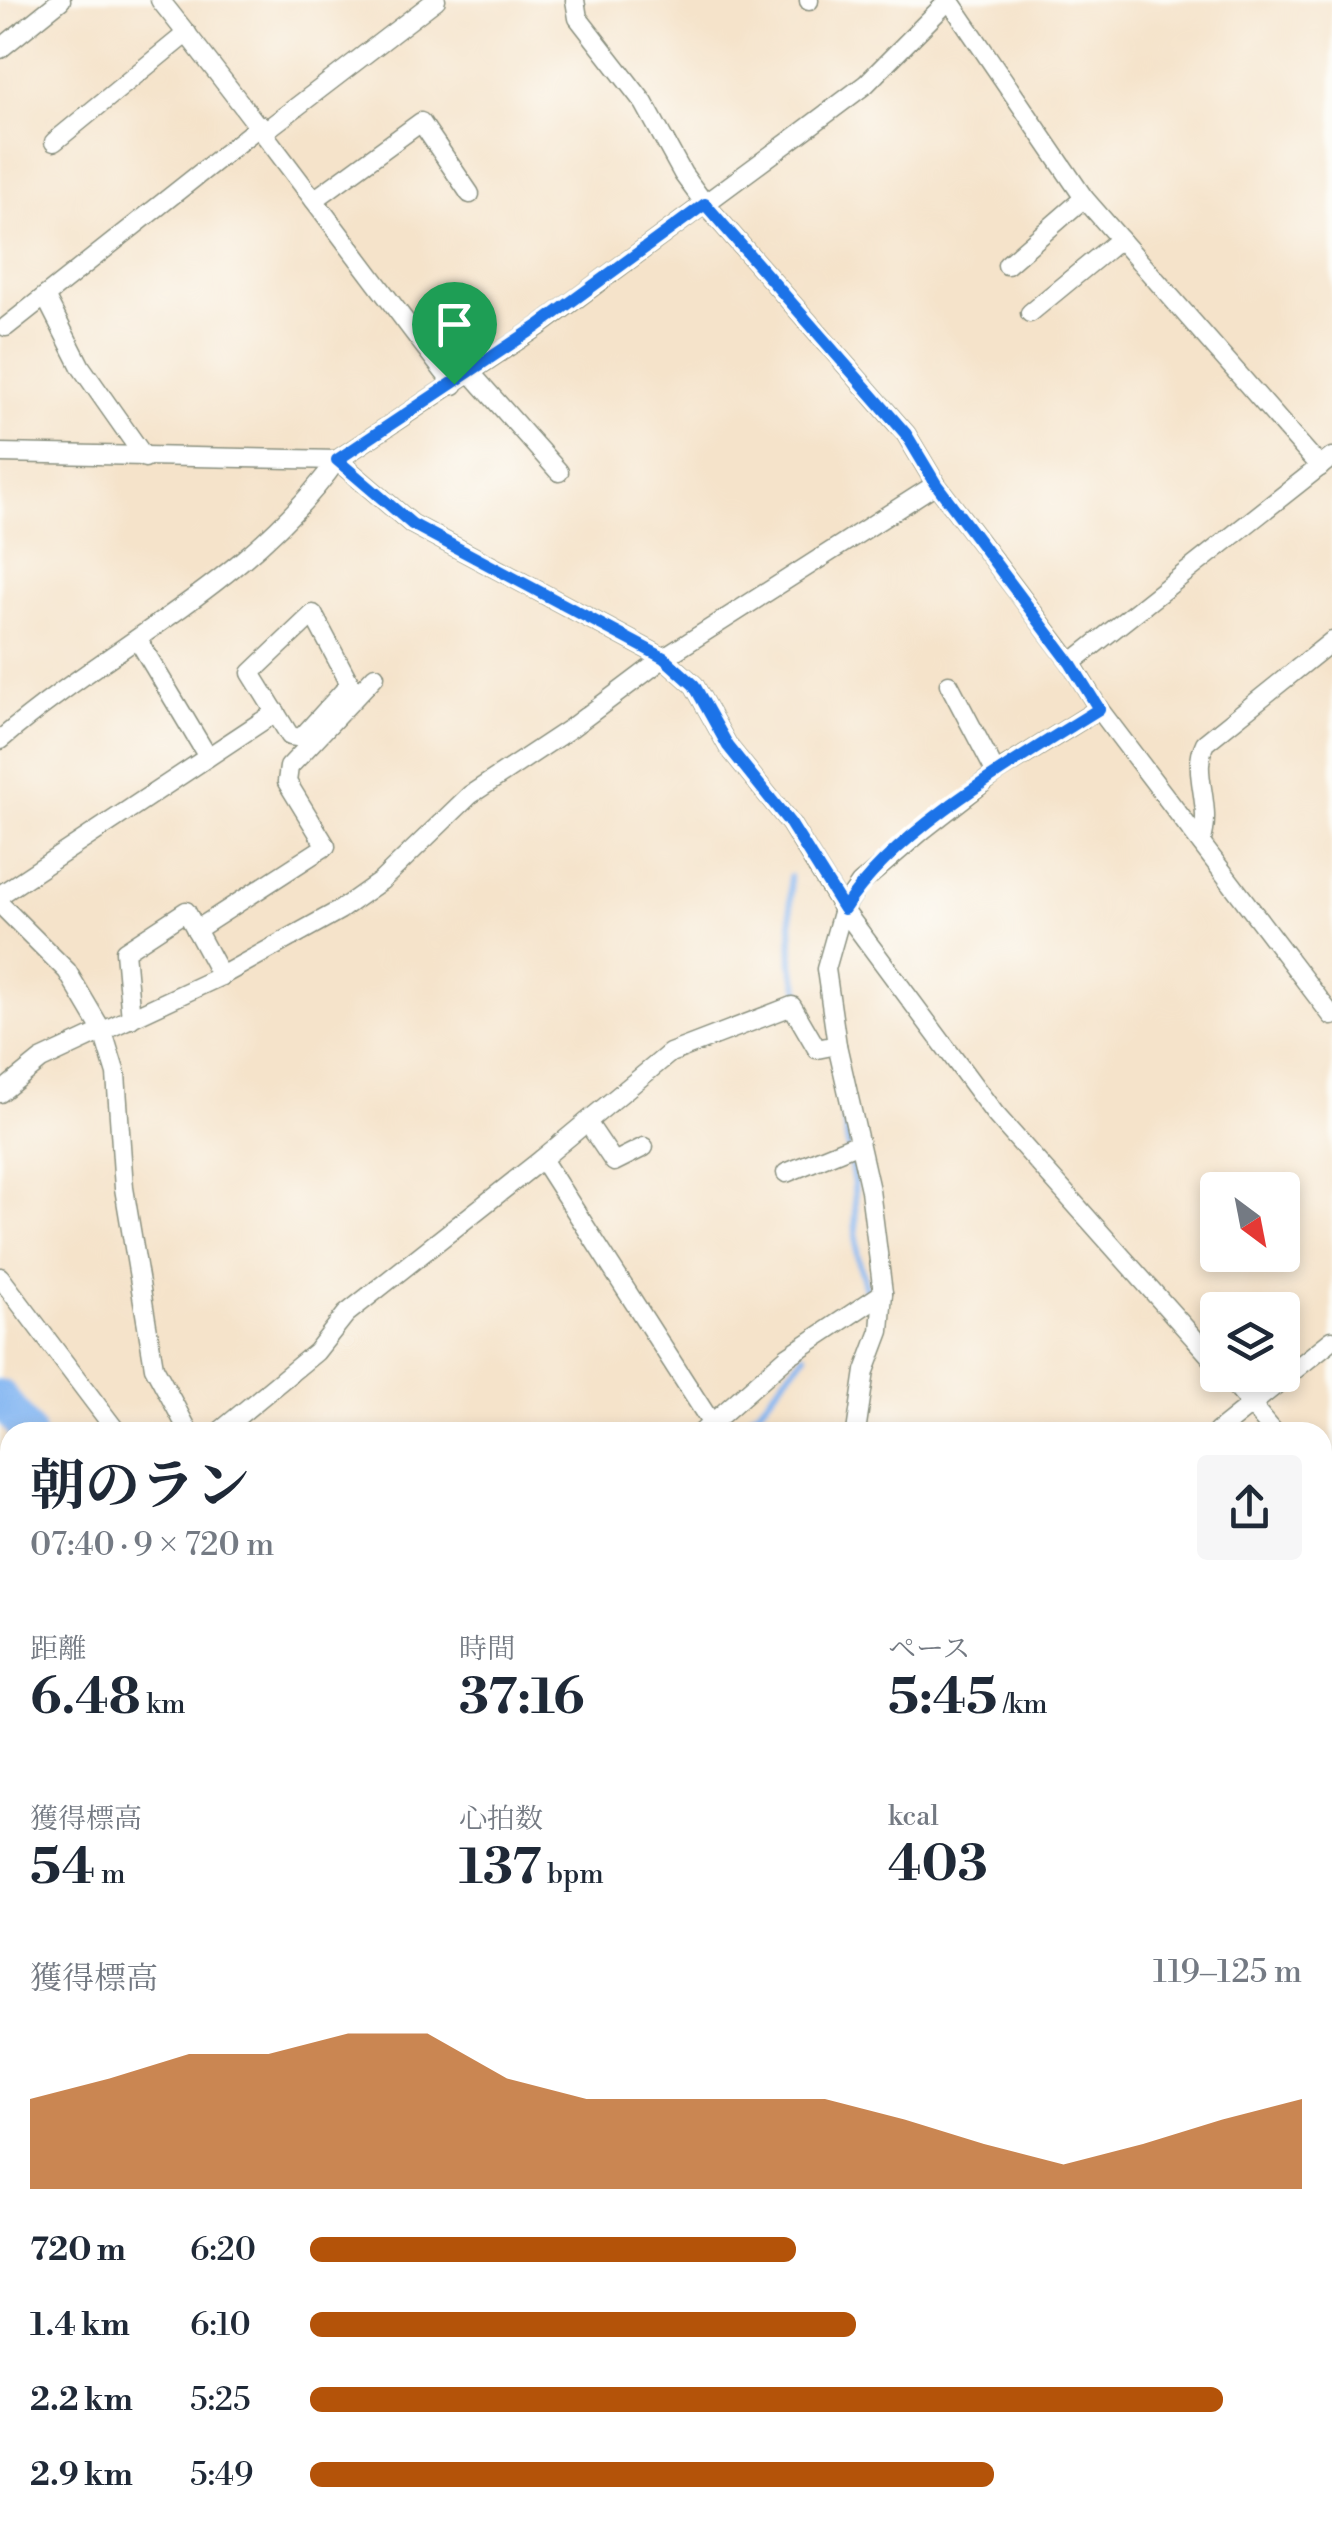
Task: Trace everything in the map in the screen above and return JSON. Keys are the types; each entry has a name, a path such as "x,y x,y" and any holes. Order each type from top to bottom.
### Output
{"street":[{"path":"0,49 61,0"},
{"path":"160,0 263,128 454,384"},
{"path":"6,327 436,0"},
{"path":"575,0 578,18 644,103 682,174 906,434 936,484 1071,664 1099,709 1332,1016"},
{"path":"0,740 44,701 171,619 318,487 337,460 471,373 866,84 949,0 1084,198 1326,462 1071,664"},
{"path":"54,142 186,33"},
{"path":"314,200 421,122 470,194"},
{"path":"1007,265 1084,198"},
{"path":"1030,313 1120,239"},
{"path":"45,296 82,367 145,458"},
{"path":"471,373 559,472"},
{"path":"0,453 337,460 412,524 664,658 694,685 728,746 790,823 844,909 995,1114 1200,1346"},
{"path":"0,1093 41,1060 221,976 340,910 382,881 470,794 570,728 664,658 936,484"},
{"path":"313,614 350,684 301,738 290,736 276,712 250,673 313,614"},
{"path":"138,640 208,757"},
{"path":"1202,843 1208,820 1198,758 1205,743 1332,641"},
{"path":"196,930 326,846 288,782 289,767 374,676"},
{"path":"948,684 996,772"},
{"path":"857,1422 860,1390 880,1331 883,1293 879,1245 837,1045 826,969 844,909 860,884 996,772 1099,709"},
{"path":"0,895 276,712"},
{"path":"0,904 68,972 103,1032 116,1074 124,1188 154,1367 184,1422"},
{"path":"131,1019 125,951 186,911 221,976"},
{"path":"231,1422 316,1352 346,1314 670,1053 792,1006 817,1048 837,1045"},
{"path":"587,1122 614,1162 644,1147"},
{"path":"786,1173 859,1143"},
{"path":"542,1159 703,1422"},
{"path":"0,1277 109,1422"},
{"path":"714,1422 787,1357 883,1293"},
{"path":"1232,1422 1332,1340"},
{"path":"1240,1392 1266,1422"}],"waterway":[{"path":"790,877 792,966 806,1013"},
{"path":"839,1087 854,1184 857,1254 868,1297"},
{"path":"744,1422 759,1410 805,1354"},
{"path":"0,1397 19,1422"}],"route":[{"path":"705,204 906,434 936,484 1071,664 1099,709 996,772 860,884 844,909 790,823 728,746 694,685 664,658 620,631 412,524 337,460 454,384 705,204"}]}
